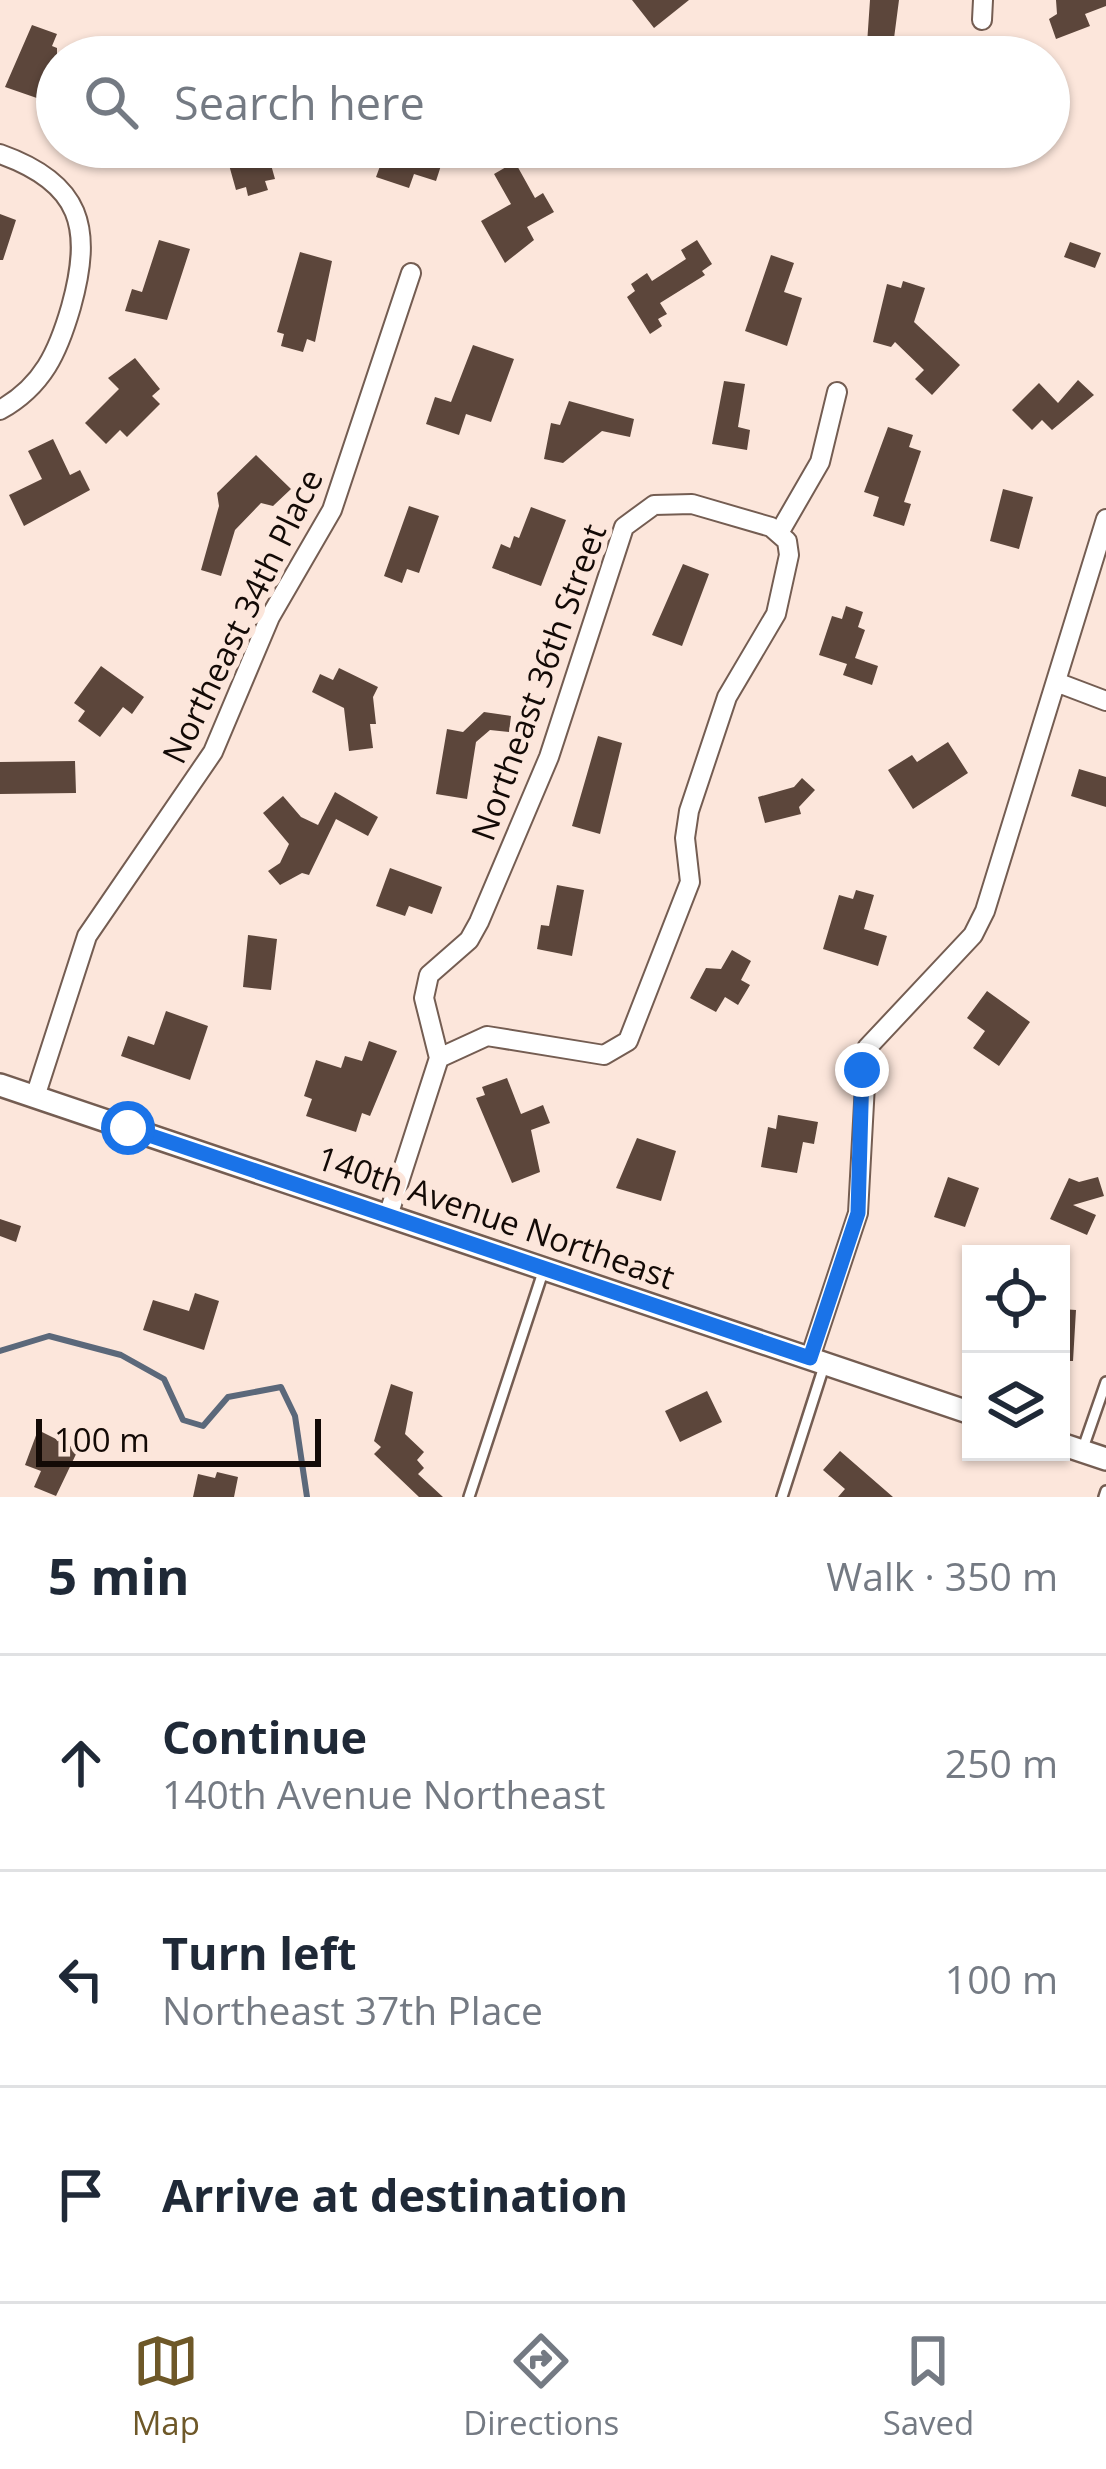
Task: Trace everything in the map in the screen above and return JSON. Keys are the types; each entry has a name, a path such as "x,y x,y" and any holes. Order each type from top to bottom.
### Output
{"street":[{"path":"0,154 33,166 60,187 84,239 82,268 50,365 36,386 0,410"},
{"name":"Northeast 34th Place","path":"35,1097 87,936 213,752 270,617 332,510 411,273"},
{"path":"388,1216 439,1058 487,1036 604,1055 628,1041 690,882 685,829 727,697 776,614 789,555 783,537 820,461 837,392"},
{"name":"Northeast 36th Street","path":"439,1058 424,998 429,975 469,940 479,922 549,757 624,527 640,510 671,501 783,537"},
{"path":"818,1361 858,1213 867,1048 973,935 1106,519"},
{"path":"1056,682 1106,700"},
{"name":"140th Avenue Northeast","path":"0,1085 962,1410"},
{"path":"1071,1447 1106,1459"}],"lane":[{"path":"469,1497 544,1269"},
{"path":"782,1497 818,1361"},
{"path":"1071,1447 1106,1382"}],"building":[{"path":"632,0 689,0 654,28"},
{"path":"870,0 899,0 894,36 868,36"},
{"path":"1056,0 1106,0 1106,6 1085,14 1090,26 1064,36 1055,36 1049,19 1057,14"},
{"path":"32,25 57,34 36,36 36,98 5,87"},
{"path":"230,168 272,168 275,179 265,181 268,190 248,196 246,187 236,190"},
{"path":"379,168 440,168 436,181 414,174 409,188 376,177"},
{"path":"518,168 535,198 543,193 554,212 527,227 534,240 505,263 481,221 511,204 494,174"},
{"path":"0,214 16,220 3,260 0,260"},
{"path":"159,240 190,249 167,320 125,311 132,289 142,292"},
{"path":"697,240 712,264 702,271 705,275 660,303 667,314 658,319 662,326 650,334 627,297 635,291 631,284 647,273 652,281 686,259 681,250"},
{"path":"1070,242 1101,253 1095,268 1064,257"},
{"path":"300,252 332,261 315,342 307,339 303,352 281,346 284,334 277,332"},
{"path":"771,255 794,263 784,292 802,298 787,346 745,331"},
{"path":"903,281 925,288 914,322 960,365 932,395 915,379 924,370 895,342 891,347 873,342 887,284 901,288"},
{"path":"473,345 514,359 491,422 466,414 459,435 426,424 435,397 451,402"},
{"path":"135,358 160,389 152,396 160,404 127,437 120,430 106,444 85,423 119,389 108,378"},
{"path":"1078,380 1094,395 1052,430 1042,420 1032,430 1012,410 1039,383 1058,403"},
{"path":"724,381 745,384 738,427 750,430 747,450 712,444"},
{"path":"569,401 634,419 630,437 602,431 563,463 544,459 551,423 560,425"},
{"path":"888,427 913,435 909,447 921,451 904,502 911,504 904,526 873,516 879,497 864,492"},
{"path":"53,439 70,475 80,470 90,490 24,526 9,495 42,479 28,451"},
{"path":"256,455 291,489 273,506 261,503 235,530 221,576 201,570 219,506 217,493"},
{"path":"1003,489 1033,497 1019,549 990,541"},
{"path":"409,506 439,516 419,573 407,569 402,583 384,576"},
{"path":"531,507 566,520 541,586 492,568 501,544 510,548 514,536 519,538"},
{"path":"683,564 709,574 682,646 652,635"},
{"path":"846,606 863,612 858,627 865,630 855,658 878,666 872,685 843,675 847,664 819,655 832,616 842,619"},
{"path":"101,666 144,697 132,714 123,707 100,737 78,721 85,711 74,703"},
{"path":"339,668 378,687 373,697 376,724 370,724 373,748 349,751 344,708 312,692 320,674 333,680"},
{"path":"484,712 511,716 509,732 490,730 476,742 467,799 436,794 447,729 463,732"},
{"path":"598,736 622,743 600,834 572,826"},
{"path":"948,742 968,773 913,809 888,770 912,755 917,762"},
{"path":"75,761 76,793 0,794 0,762"},
{"path":"1079,769 1106,777 1106,807 1071,796"},
{"path":"802,778 815,790 799,807 801,814 765,823 758,797 794,787"},
{"path":"335,792 378,817 368,836 336,819 309,875 302,873 280,885 268,871 280,863 289,844 263,813 283,796 301,817 318,825"},
{"path":"390,868 442,887 432,914 409,906 405,916 376,906"},
{"path":"557,885 584,890 572,956 537,949 541,925 549,926"},
{"path":"856,890 874,895 864,929 887,936 878,966 823,949 839,895 853,899"},
{"path":"248,935 277,939 271,990 243,987"},
{"path":"732,950 751,961 741,980 750,985 738,1005 725,997 716,1012 690,998 706,968 721,969"},
{"path":"987,991 1030,1022 999,1066 973,1048 985,1031 967,1018"},
{"path":"166,1011 208,1026 190,1080 121,1056 128,1036 154,1045"},
{"path":"369,1041 397,1051 370,1116 362,1113 356,1132 306,1116 312,1099 304,1096 316,1060 341,1068 345,1056 362,1061"},
{"path":"507,1078 521,1114 543,1105 550,1123 531,1130 540,1172 512,1183 476,1098 485,1095 482,1087"},
{"path":"778,1115 818,1122 814,1144 803,1142 797,1173 761,1167 768,1127 776,1129"},
{"path":"637,1138 676,1151 661,1201 616,1188"},
{"path":"948,1177 979,1188 965,1227 934,1217"},
{"path":"1098,1177 1104,1196 1073,1205 1096,1215 1087,1235 1050,1219 1069,1178 1079,1182"},
{"path":"0,1219 21,1226 16,1242 0,1236"},
{"path":"195,1293 219,1301 204,1350 143,1330 153,1300 189,1311"},
{"path":"1070,1310 1076,1310 1070,1361"},
{"path":"391,1384 413,1392 405,1434 424,1452 417,1460 424,1468 418,1474 443,1497 419,1497 374,1454 381,1447 374,1441"},
{"path":"707,1391 722,1422 680,1442 665,1411"},
{"path":"38,1430 78,1450 56,1496 34,1487 41,1471 25,1465"},
{"path":"840,1451 893,1497 838,1497 845,1489 823,1470"},
{"path":"217,1472 238,1477 234,1497 193,1497 198,1474 215,1478"}],"waterway":[{"path":"0,1351 49,1336 121,1355 164,1379 183,1420 203,1426 228,1397 281,1387 295,1416 307,1497"}],"route":[{"path":"128,1128 810,1358 858,1213 862,1070"}]}
